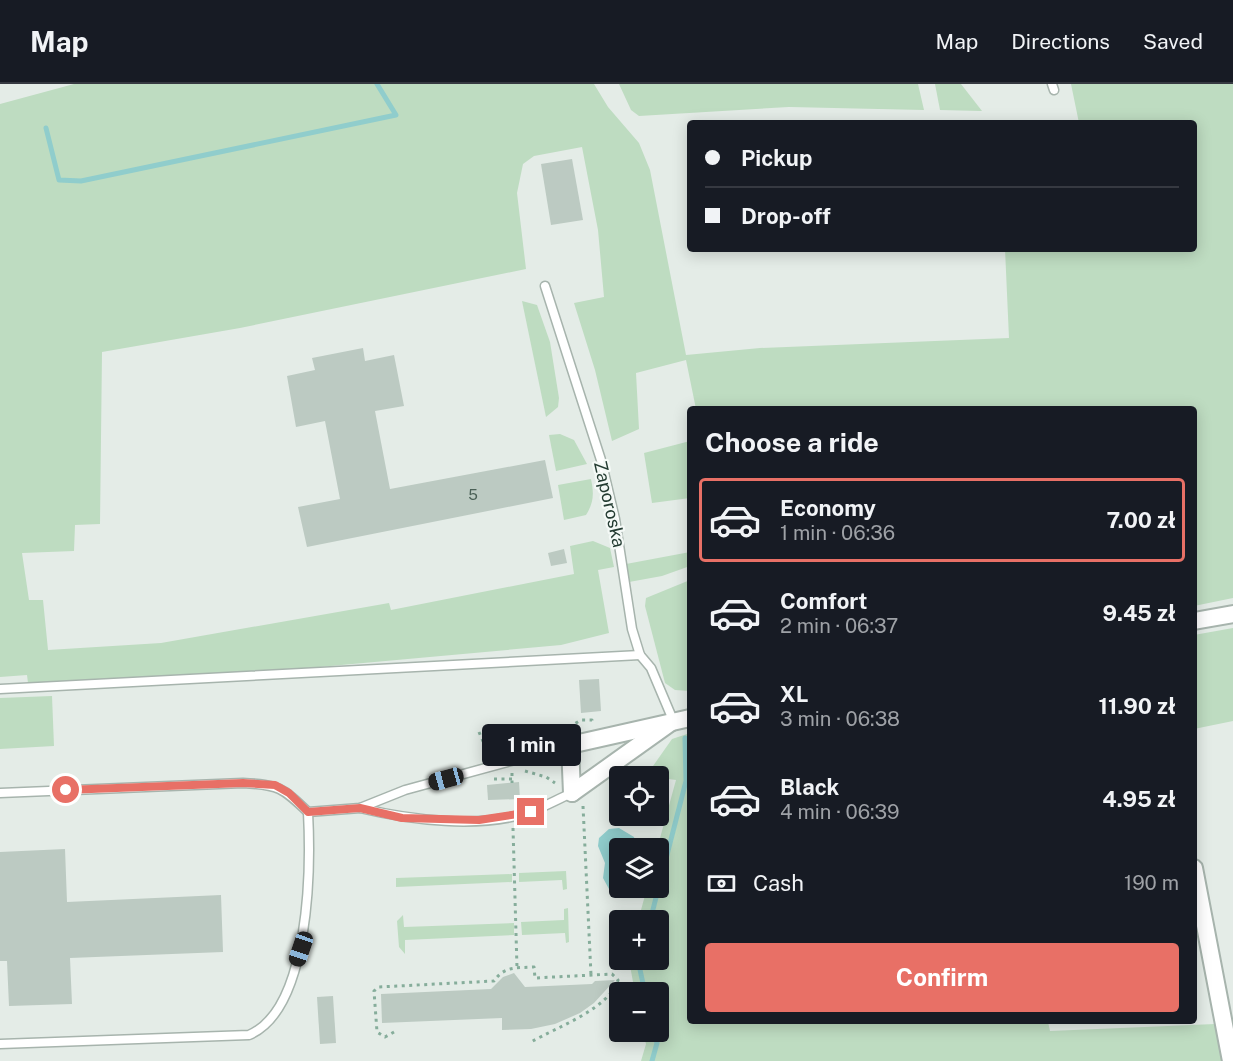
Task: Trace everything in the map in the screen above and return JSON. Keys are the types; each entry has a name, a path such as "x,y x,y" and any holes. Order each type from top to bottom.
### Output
{"street":[{"path":"1197,620 1233,614"},
{"path":"572,793 570,745 687,718"},
{"path":"572,793 641,746 673,720"},
{"path":"1197,884 1231,1061"}],"lane":[{"name":"Zaporoska","path":"545,286 601,460 615,519 632,629 640,655 651,668 673,720"},
{"path":"0,689 640,655"},
{"path":"308,812 360,808 405,790 570,745"},
{"path":"0,793 243,783 275,785 289,793 308,812 310,853 301,949 278,1010 264,1029 249,1035 0,1044"},
{"path":"360,808 402,818 479,820 531,812 572,793"}],"path":[{"path":"569,727 581,720 592,720 594,739"},
{"path":"479,732 487,753 498,750"},
{"path":"512,772 530,771 546,777 585,801 583,820 591,975"},
{"path":"513,816 517,968"},
{"path":"394,1032 385,1037 376,1032 374,991 379,987 494,981 501,971 534,967 535,978 612,974 618,980 616,987 585,1014 531,1042"}],"green space":[{"path":"74,84 594,84 608,107 639,143 650,170 686,355 760,348 1009,338 1005,252 1197,252 1197,120 1078,120 1071,84 1233,84 1233,598 1197,605 1197,406 695,406 686,360 636,373 639,429 612,441 595,370 574,303 604,297 598,230 582,147 534,156 523,164 517,193 526,269 240,328 102,352 100,524 75,525 74,551 22,553 29,600 43,600 48,650 161,643 389,603 391,610 574,574 570,546 593,541 610,548 614,567 598,570 609,633 561,645 286,670 60,683 28,683 27,675 0,677 0,104"},
{"path":"619,84 918,84 924,110 789,107 639,116 631,110"},
{"path":"935,84 961,84 982,111 940,110"},
{"path":"522,301 537,305 550,342 559,398 558,407 546,417"},
{"path":"560,434 574,440 587,464 556,471 549,435"},
{"path":"687,442 687,498 652,503 644,453"},
{"path":"591,479 593,498 586,515 564,520 558,485"},
{"path":"687,553 687,567 662,576 629,582 626,564"},
{"path":"687,581 687,691 675,690 665,683 645,606 646,598"},
{"path":"1233,628 1233,721 1197,728 1197,634"},
{"path":"52,696 54,746 0,749 0,698"},
{"path":"687,734 687,1024 1048,1024 1050,1031 1215,1024 1222,1061 641,1061 646,1042 669,1042 669,982 633,982 631,970 669,970 669,910 641,910 644,898 669,898 669,838 660,838 663,826 669,826 669,805 676,780 669,779 669,766 653,766 672,739"},
{"path":"566,871 567,889 563,890 562,880 519,882 519,873"},
{"path":"512,874 512,882 396,887 396,878"},
{"path":"568,908 569,942 566,943 565,933 522,935 521,922 564,920 564,909"},
{"path":"403,915 404,927 514,923 514,935 405,940 405,954 399,947 397,921"}],"water":[{"path":"619,828 634,838 609,838 609,889 603,878 605,863 598,846 599,838 609,829"}],"building":[{"path":"572,159 583,220 551,225 541,164"},
{"path":"363,348 365,361 394,355 404,406 375,411 390,489 545,460 553,498 307,547 298,507 340,499 325,421 296,427 287,376 315,370 312,358"},
{"path":"564,549 567,563 551,566 548,553"},
{"path":"599,679 601,711 581,713 579,680"},
{"path":"519,782 520,799 488,800 487,785"},
{"path":"65,849 67,902 221,895 223,952 70,958 72,1004 9,1006 7,961 0,961 0,852"},
{"path":"514,973 525,987 592,984 595,981 615,980 609,982 609,987 594,1003 580,1013 555,1024 531,1029 502,1030 502,1018 382,1023 381,994 491,989 503,977"},
{"path":"333,996 336,1043 320,1044 317,997"}],"waterway":[{"path":"46,128 59,180 81,181 396,115 377,84"},
{"path":"653,910 686,781 685,738"},
{"path":"640,970 643,982"},
{"path":"652,1061 657,1042"}],"route":[{"path":"66,790 243,783 275,785 289,793 308,812 360,808 402,818 479,820 531,812"}]}
